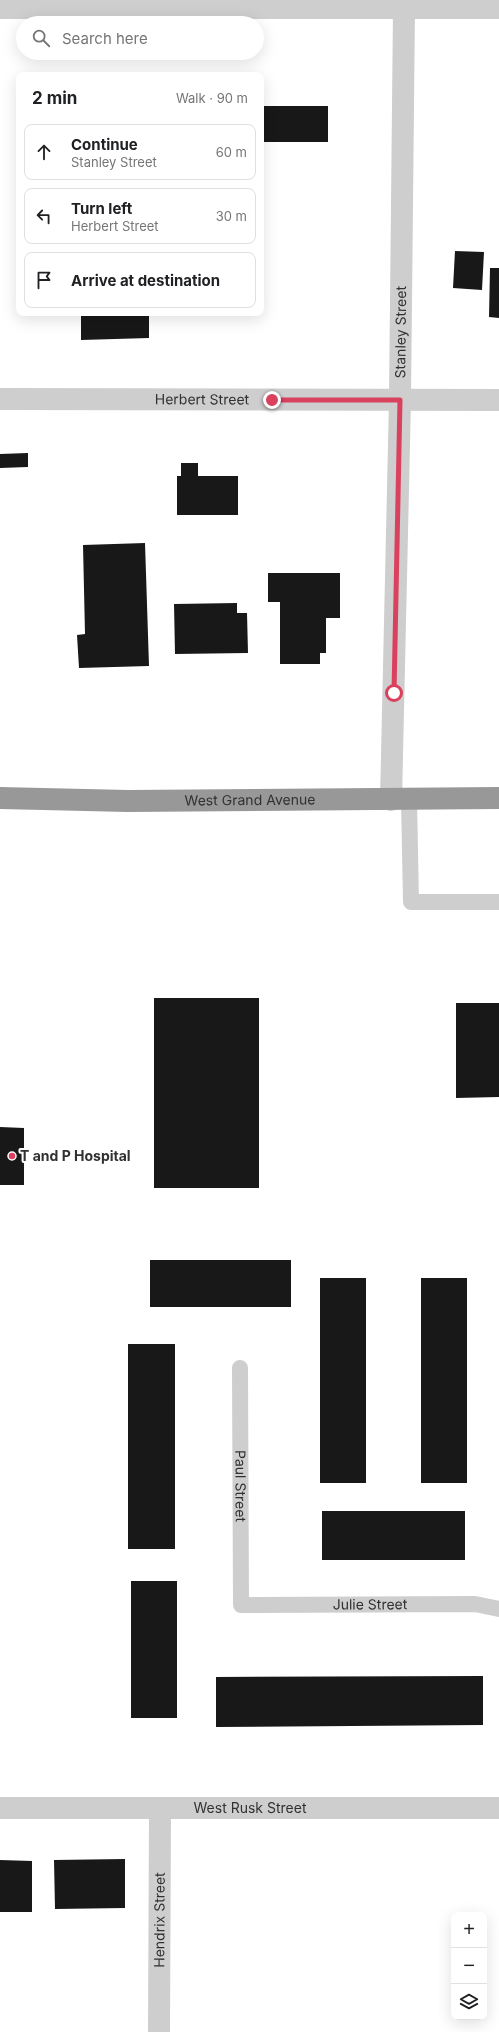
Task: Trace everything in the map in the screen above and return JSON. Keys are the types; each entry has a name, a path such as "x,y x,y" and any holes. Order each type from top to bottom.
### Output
{"highway":[{"name":"West Grand Avenue","path":"0,798 128,801 499,798"}],"street":[{"path":"0,8 499,8"},
{"name":"Stanley Street","path":"400,800 400,400 404,8"},
{"name":"Herbert Street","path":"0,399 499,400"},
{"name":"West Rusk Street","path":"0,1808 499,1808"},
{"name":"Hendrix Street","path":"159,2032 160,1809"}],"lane":[{"path":"400,800 411,902 499,902"},
{"name":"Paul Street","path":"240,1368 241,1605"},
{"name":"Julie Street","path":"241,1605 475,1604 499,1608"}],"building":[{"path":"264,106 328,106 328,142 264,142"},
{"path":"455,251 484,252 482,290 453,288"},
{"path":"490,268 499,268 499,318 489,317"},
{"path":"81,316 149,316 149,338 81,340"},
{"path":"28,453 28,467 0,468 0,454"},
{"path":"181,463 198,463 198,476 238,476 238,515 177,515 177,476 181,476"},
{"path":"145,543 149,666 79,668 77,635 85,634 83,545"},
{"path":"268,573 340,573 340,618 326,618 326,653 320,653 320,664 280,664 280,602 268,602"},
{"path":"237,603 237,613 247,613 248,653 175,654 174,604"},
{"path":"154,998 259,998 259,1188 154,1188"},
{"path":"456,1003 499,1003 499,1097 456,1098"},
{"name":"T and P Hospital","path":"0,1127 24,1128 24,1185 0,1185"},
{"path":"150,1260 291,1260 291,1307 150,1307"},
{"path":"320,1278 366,1278 366,1483 320,1483"},
{"path":"421,1278 467,1278 467,1483 421,1483"},
{"path":"128,1344 175,1344 175,1549 128,1549"},
{"path":"322,1511 465,1511 465,1560 322,1560"},
{"path":"131,1581 177,1581 177,1718 131,1718"},
{"path":"483,1676 483,1725 216,1727 216,1677"},
{"path":"125,1859 125,1908 55,1909 54,1860"},
{"path":"0,1860 32,1861 32,1912 0,1912"}],"place":[{"name":"T and P Hospital","path":"12,1156"}],"route":[{"path":"272,400 400,400 394,693"}]}
